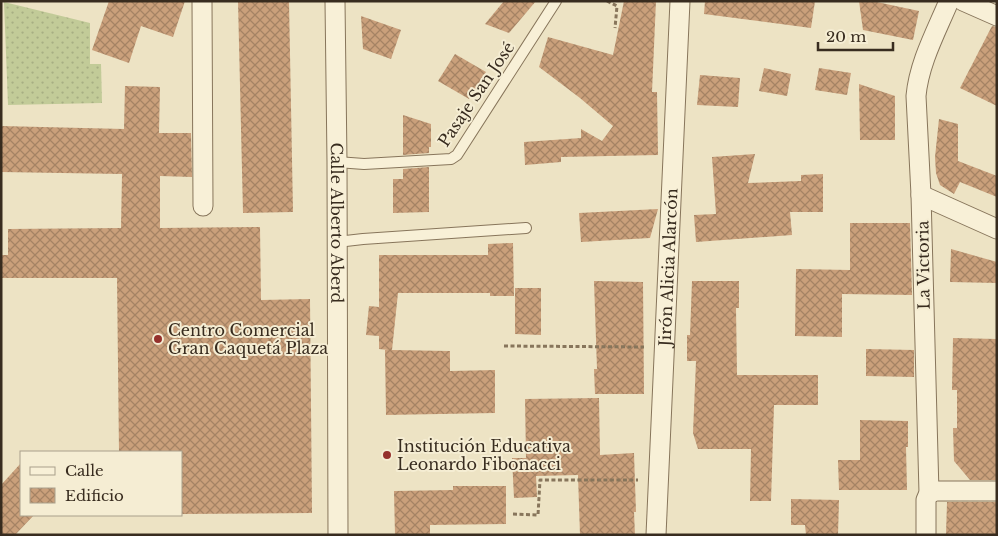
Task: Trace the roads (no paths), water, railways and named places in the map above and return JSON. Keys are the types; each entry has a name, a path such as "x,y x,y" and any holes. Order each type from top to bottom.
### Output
{"street":[{"path":"202,1 203,206"},
{"name":"Calle Alberto Aberd","path":"335,1 338,162 338,535"},
{"name":"Jirón Alicia Alarcón","path":"656,535 680,1"},
{"name":"La Victoria","path":"926,535 926,500 929,493 921,195 916,96 917,82 921,69 949,1"},
{"path":"963,1 997,16"},
{"path":"921,195 997,230"},
{"path":"929,493 936,491 997,491"}],"lane":[{"name":"Pasaje San José","path":"338,162 364,164 451,159 457,155 556,1"},
{"path":"337,242 526,228"}],"place":[{"name":"Centro Comercial Gran Caquetá Plaza","path":"158,339"},
{"name":"Institución Educativa Leonardo Fibonacci","path":"387,455"}]}
